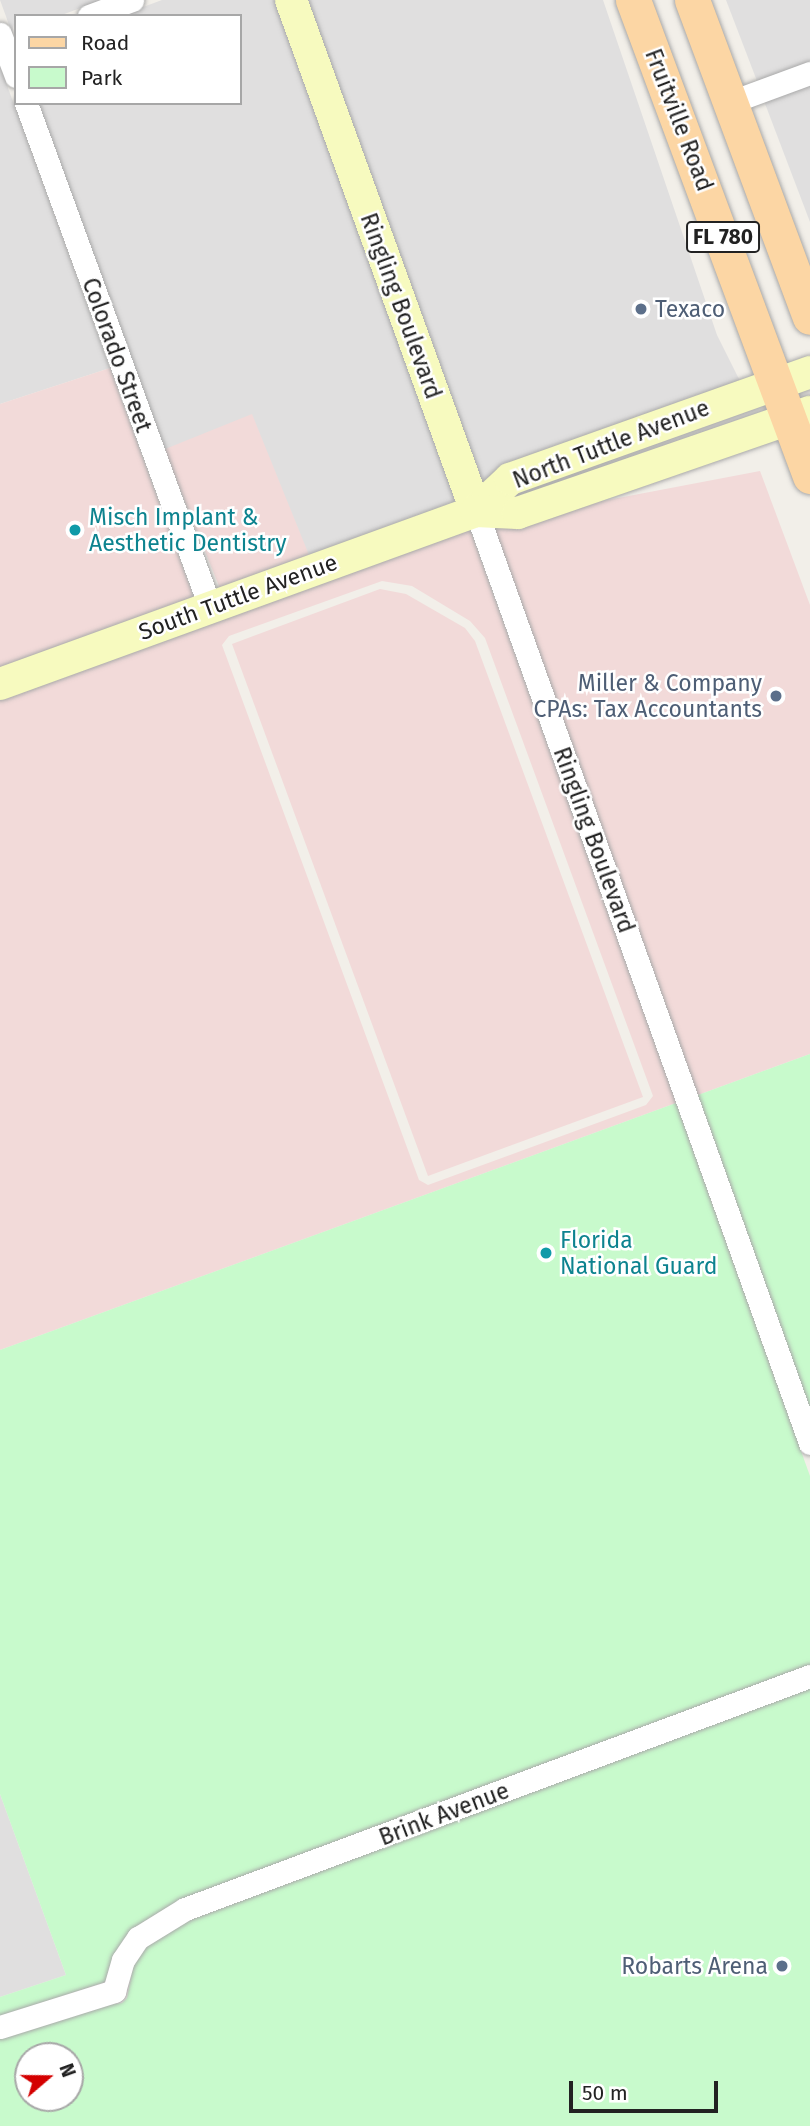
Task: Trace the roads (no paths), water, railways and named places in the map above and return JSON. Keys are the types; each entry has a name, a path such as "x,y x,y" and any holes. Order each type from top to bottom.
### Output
{"main road":[{"name":"Ringling Boulevard","path":"291,0 475,511"},
{"name":"Fruitville Road","path":"634,0 776,383 800,416 810,476"},
{"name":"FL 780","path":"692,0 810,317"},
{"name":"North Tuttle Avenue","path":"475,511 510,479 810,372"},
{"name":"North Tuttle Avenue","path":"475,511 519,513 800,416"},
{"name":"South Tuttle Avenue","path":"0,684 475,511"}],"street":[{"path":"94,14 132,0"},
{"path":"5,43 14,70"},
{"path":"731,102 810,73"},
{"name":"Colorado Street","path":"27,105 210,607"},
{"name":"Ringling Boulevard","path":"475,511 810,1443"},
{"name":"Brink Avenue","path":"0,2027 114,1991 123,1960 138,1938 185,1909 810,1676"}],"place":[{"name":"Texaco","path":"641,309"},
{"name":"Misch Implant & Aesthetic Dentistry","path":"75,530"},
{"name":"Miller & Company CPAs: Tax Accountants","path":"776,696"},
{"name":"Florida National Guard","path":"546,1253"},
{"name":"Robarts Arena","path":"782,1966"}]}
